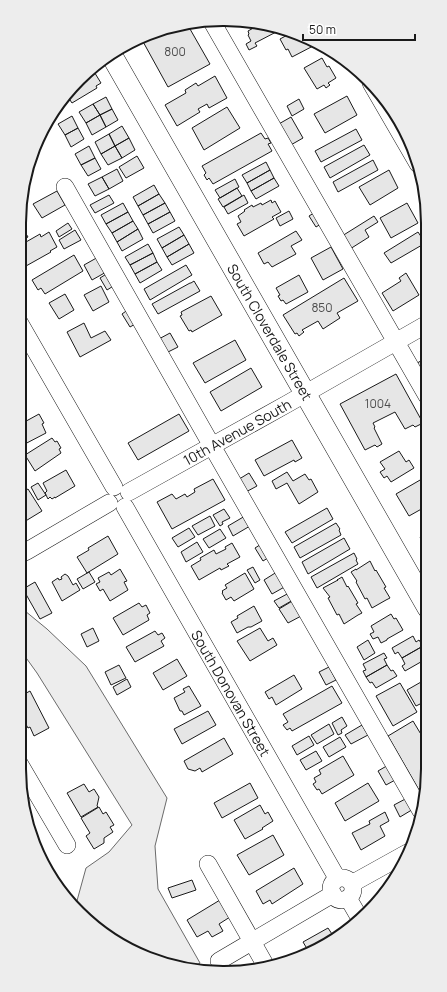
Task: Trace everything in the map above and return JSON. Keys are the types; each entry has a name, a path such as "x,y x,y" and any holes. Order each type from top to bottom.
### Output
{"main road":[{"name":"South Cloverdale Street","path":"114,59 421,596"}],"street":[{"path":"214,26 421,386"},
{"path":"65,187 417,805"},
{"name":"10th Avenue South","path":"123,495 421,327"},
{"name":"South Donovan Street","path":"26,334 123,495 358,913"},
{"path":"26,546 109,503 107,498 109,490 123,495"},
{"path":"26,775 66,845"},
{"path":"219,961 401,855"},
{"path":"208,864 263,962"}],"shaded area":[{"path":"26,612 47,629 86,666 167,798 155,846 158,889 200,963 198,964 160,956 136,946 103,925 77,901 86,868 109,852 132,825 26,658"}],"building":[{"path":"190,29 210,64 168,87 144,43 160,36"},
{"path":"252,29 274,33 255,43 257,46 249,50 246,44 251,41 248,31"},
{"path":"286,36 312,47 292,57 280,39"},
{"path":"322,58 336,78 328,83 330,85 326,88 324,85 317,89 304,68"},
{"path":"95,73 101,83 96,86 97,88 72,103 70,100 69,101"},
{"path":"215,76 227,98 209,108 207,104 198,109 200,112 177,126 165,105 186,93 185,90 196,83 198,86"},
{"path":"347,96 357,115 325,133 314,114"},
{"path":"106,97 112,109 100,115 93,104"},
{"path":"299,99 304,109 292,116 287,106"},
{"path":"93,104 100,115 86,123 79,112"},
{"path":"227,107 240,128 204,150 192,128"},
{"path":"112,109 118,120 106,127 100,115"},
{"path":"100,115 106,127 92,135 86,123"},
{"path":"72,116 78,128 65,135 58,124"},
{"path":"291,117 303,138 289,146 277,125"},
{"path":"122,126 129,138 115,146 109,134"},
{"path":"78,128 84,139 71,147 65,135"},
{"path":"356,129 362,140 321,162 315,151"},
{"path":"261,133 265,139 268,138 271,143 268,144 272,151 213,184 209,178 207,180 204,175 206,173 202,166"},
{"path":"109,134 115,146 101,154 95,142"},
{"path":"129,138 135,150 122,158 115,146"},
{"path":"364,145 370,155 330,178 324,167"},
{"path":"89,146 95,158 81,165 75,154"},
{"path":"115,146 122,158 108,165 101,154"},
{"path":"137,156 144,168 126,178 119,167"},
{"path":"95,158 101,169 88,176 81,165"},
{"path":"373,160 378,170 338,192 333,182"},
{"path":"266,162 270,170 247,183 242,175"},
{"path":"117,169 123,181 109,189 102,177"},
{"path":"270,170 274,178 251,191 247,183"},
{"path":"389,170 398,188 370,205 359,187"},
{"path":"102,177 109,189 95,196 88,184"},
{"path":"274,178 279,186 256,199 251,191"},
{"path":"235,179 239,187 220,198 215,190"},
{"path":"154,185 159,194 138,206 133,197"},
{"path":"237,188 242,196 223,207 218,199"},
{"path":"57,191 65,205 42,218 33,204"},
{"path":"159,194 165,203 143,215 138,206"},
{"path":"109,195 114,203 95,213 90,205"},
{"path":"244,195 248,203 228,214 224,207"},
{"path":"271,200 272,203 275,201 281,212 272,217 274,219 244,236 237,224 241,222 238,216 252,205 253,207 261,203 262,205"},
{"path":"123,203 128,212 106,224 101,215"},
{"path":"165,203 170,212 148,224 143,215"},
{"path":"407,203 418,223 391,238 380,218"},
{"path":"289,211 293,219 280,226 276,218"},
{"path":"317,211 324,222 316,227 309,216"},
{"path":"128,212 133,221 112,233 106,224"},
{"path":"170,212 175,221 153,233 148,224"},
{"path":"374,216 378,222 365,230 369,237 350,249 342,236"},
{"path":"133,221 138,229 117,242 112,233"},
{"path":"68,223 72,229 59,237 56,231"},
{"path":"179,227 184,235 162,248 157,239"},
{"path":"138,229 143,239 122,251 117,242"},
{"path":"75,230 81,240 64,249 59,240"},
{"path":"296,231 302,240 291,246 296,254 272,267 268,262 264,264 258,253"},
{"path":"49,232 57,247 26,266 26,242 40,234 41,237"},
{"path":"418,232 421,236 421,246 391,263 384,253"},
{"path":"184,235 189,244 167,257 162,248"},
{"path":"148,244 153,253 130,265 125,257"},
{"path":"189,244 194,253 172,265 167,257"},
{"path":"331,247 343,269 323,280 311,258"},
{"path":"153,253 157,262 135,274 130,265"},
{"path":"74,255 83,271 45,294 41,288 38,290 32,280"},
{"path":"100,256 108,271 92,280 84,265"},
{"path":"157,262 162,270 140,283 135,274"},
{"path":"186,265 192,275 150,300 144,289"},
{"path":"108,273 115,285 107,290 100,278"},
{"path":"406,273 419,295 393,311 382,293 401,281 399,278"},
{"path":"299,275 308,292 286,304 283,300 281,301 278,296 280,295 276,288"},
{"path":"344,278 358,301 337,313 340,318 323,329 318,321 302,330 304,332 299,336 297,333 295,334 283,315"},
{"path":"194,281 200,291 158,314 152,304"},
{"path":"101,286 109,302 93,311 84,295"},
{"path":"65,294 74,310 59,319 49,303"},
{"path":"211,296 222,315 192,332 191,330 189,331 180,316 182,315 181,312"},
{"path":"129,309 137,323 130,327 122,314"},
{"path":"84,323 91,338 105,331 111,340 80,357 67,332"},
{"path":"170,333 178,347 164,354 157,340"},
{"path":"235,340 246,360 205,383 193,363"},
{"path":"421,361 421,376 414,365"},
{"path":"251,368 262,387 221,411 210,392"},
{"path":"396,374 421,419 421,424 415,427 413,425 405,429 395,412 373,423 382,444 377,447 375,445 365,450 340,404"},
{"path":"39,414 44,423 42,424 46,433 26,443 26,421"},
{"path":"179,414 189,431 138,460 128,443"},
{"path":"52,438 55,442 57,441 61,448 59,449 61,453 35,471 26,454"},
{"path":"292,440 302,458 295,462 294,460 264,476 255,460"},
{"path":"399,451 406,462 409,460 414,468 391,482 387,476 384,478 380,472 385,469 380,462"},
{"path":"66,470 75,486 55,498 52,499 50,497 48,499 45,493 47,491 43,483"},
{"path":"287,472 293,481 305,474 309,480 311,479 318,492 299,504 287,483 276,489 272,481"},
{"path":"249,473 257,486 244,493 236,481"},
{"path":"213,479 225,500 172,529 157,502 172,494 176,499 185,494 187,497 195,492 194,489"},
{"path":"421,479 421,509 409,516 396,494"},
{"path":"38,483 46,495 38,500 31,487"},
{"path":"28,489 42,511 26,521 26,490"},
{"path":"327,508 333,519 292,543 285,532"},
{"path":"224,509 230,518 222,522 223,524 220,526 213,515"},
{"path":"210,516 215,526 198,535 192,526"},
{"path":"245,516 250,526 233,536 228,526"},
{"path":"336,523 340,529 341,535 300,558 294,547"},
{"path":"189,528 195,537 178,547 172,538"},
{"path":"220,529 226,538 209,548 203,539"},
{"path":"108,536 118,554 87,573 77,557 89,550 88,548"},
{"path":"344,538 350,549 308,574 302,562"},
{"path":"197,542 203,552 186,562 181,552"},
{"path":"232,543 240,557 227,564 229,566 221,570 220,568 199,580 191,566 201,560 200,558 214,550 216,554 226,549 225,547"},
{"path":"263,543 271,556 263,561 255,548"},
{"path":"354,553 358,564 317,588 311,577"},
{"path":"370,561 386,587 384,588 390,598 372,608 367,598 365,599 351,572"},
{"path":"253,567 260,580 255,583 247,570"},
{"path":"120,569 127,581 124,582 128,590 110,601 103,589 100,591 96,584 100,582 98,578 109,572 111,575"},
{"path":"280,570 288,585 272,594 264,580"},
{"path":"89,572 95,582 83,589 77,579"},
{"path":"245,573 254,589 234,601 231,597 226,600 222,593 222,591 227,588 225,585"},
{"path":"65,574 68,576 73,585 76,583 80,590 62,601 52,582 58,578 59,580 62,579 61,577"},
{"path":"342,577 358,603 356,604 362,613 344,624 339,614 337,615 328,598 330,597 323,588"},
{"path":"35,582 52,613 40,619 26,594 26,587"},
{"path":"289,593 293,600 279,608 274,601"},
{"path":"294,600 303,615 288,623 279,609"},
{"path":"139,603 142,607 146,605 150,613 147,615 149,620 123,635 113,618"},
{"path":"254,606 262,621 237,633 231,622 238,618 237,616"},
{"path":"391,614 394,619 396,618 403,630 381,643 378,637 373,639 370,634 374,632 371,626"},
{"path":"93,628 99,641 87,647 81,634"},
{"path":"260,628 268,641 273,638 277,645 250,661 237,641"},
{"path":"155,631 158,635 162,633 165,638 161,641 164,646 135,662 126,647"},
{"path":"413,636 416,642 419,640 421,643 421,647 402,658 398,652 395,654 392,648"},
{"path":"368,640 375,653 364,660 357,647"},
{"path":"421,647 421,662 405,671 402,666 405,664 402,658"},
{"path":"384,653 387,658 384,659 387,665 366,677 363,671 366,670 363,664"},
{"path":"177,659 187,676 163,690 153,673"},
{"path":"119,665 126,678 111,685 105,672"},
{"path":"387,665 397,676 376,688 366,677"},
{"path":"329,667 336,680 326,685 319,672"},
{"path":"294,675 302,689 276,705 272,697 269,699 265,692"},
{"path":"127,679 131,687 117,695 113,687"},
{"path":"421,682 421,704 416,706 407,690"},
{"path":"400,683 417,712 393,726 376,696"},
{"path":"189,686 201,706 184,715 182,711 180,711 174,698 185,692 183,689"},
{"path":"332,686 342,703 292,731 290,728 287,730 283,725 288,722 283,714"},
{"path":"30,691 49,728 34,736 30,727 28,728 26,724 26,693"},
{"path":"208,711 216,725 182,744 174,729"},
{"path":"342,717 347,726 341,730 342,733 338,735 332,723"},
{"path":"413,721 421,734 421,781 419,791 388,736"},
{"path":"329,724 334,734 317,744 311,735"},
{"path":"362,725 368,735 351,744 345,735"},
{"path":"309,736 314,745 297,755 292,746"},
{"path":"340,737 346,747 329,757 323,747"},
{"path":"224,738 233,754 202,772 200,768 195,771 188,769 184,761"},
{"path":"316,751 322,761 306,770 300,760"},
{"path":"343,756 354,775 322,794 313,784 316,782 314,778 321,774 319,770"},
{"path":"390,764 397,779 386,785 378,771"},
{"path":"250,783 258,798 222,818 214,803"},
{"path":"368,783 379,801 345,821 335,803"},
{"path":"84,784 89,792 94,789 99,797 98,807 81,817 67,793"},
{"path":"409,797 415,808 400,817 394,805"},
{"path":"260,805 265,814 268,812 273,821 262,828 263,829 245,839 234,820"},
{"path":"99,807 103,814 106,812 114,825 110,827 113,832 104,838 104,843 94,849 86,836 90,833 81,818"},
{"path":"385,812 389,821 380,826 385,836 361,850 352,833 370,824 369,821"},
{"path":"273,835 284,855 249,875 237,855"},
{"path":"294,868 303,884 272,904 270,900 263,904 256,891"},
{"path":"192,880 196,890 172,898 168,888"},
{"path":"220,900 230,917 219,924 223,931 212,937 208,931 197,937 187,920"},
{"path":"328,928 332,934 307,948 303,942"}]}
